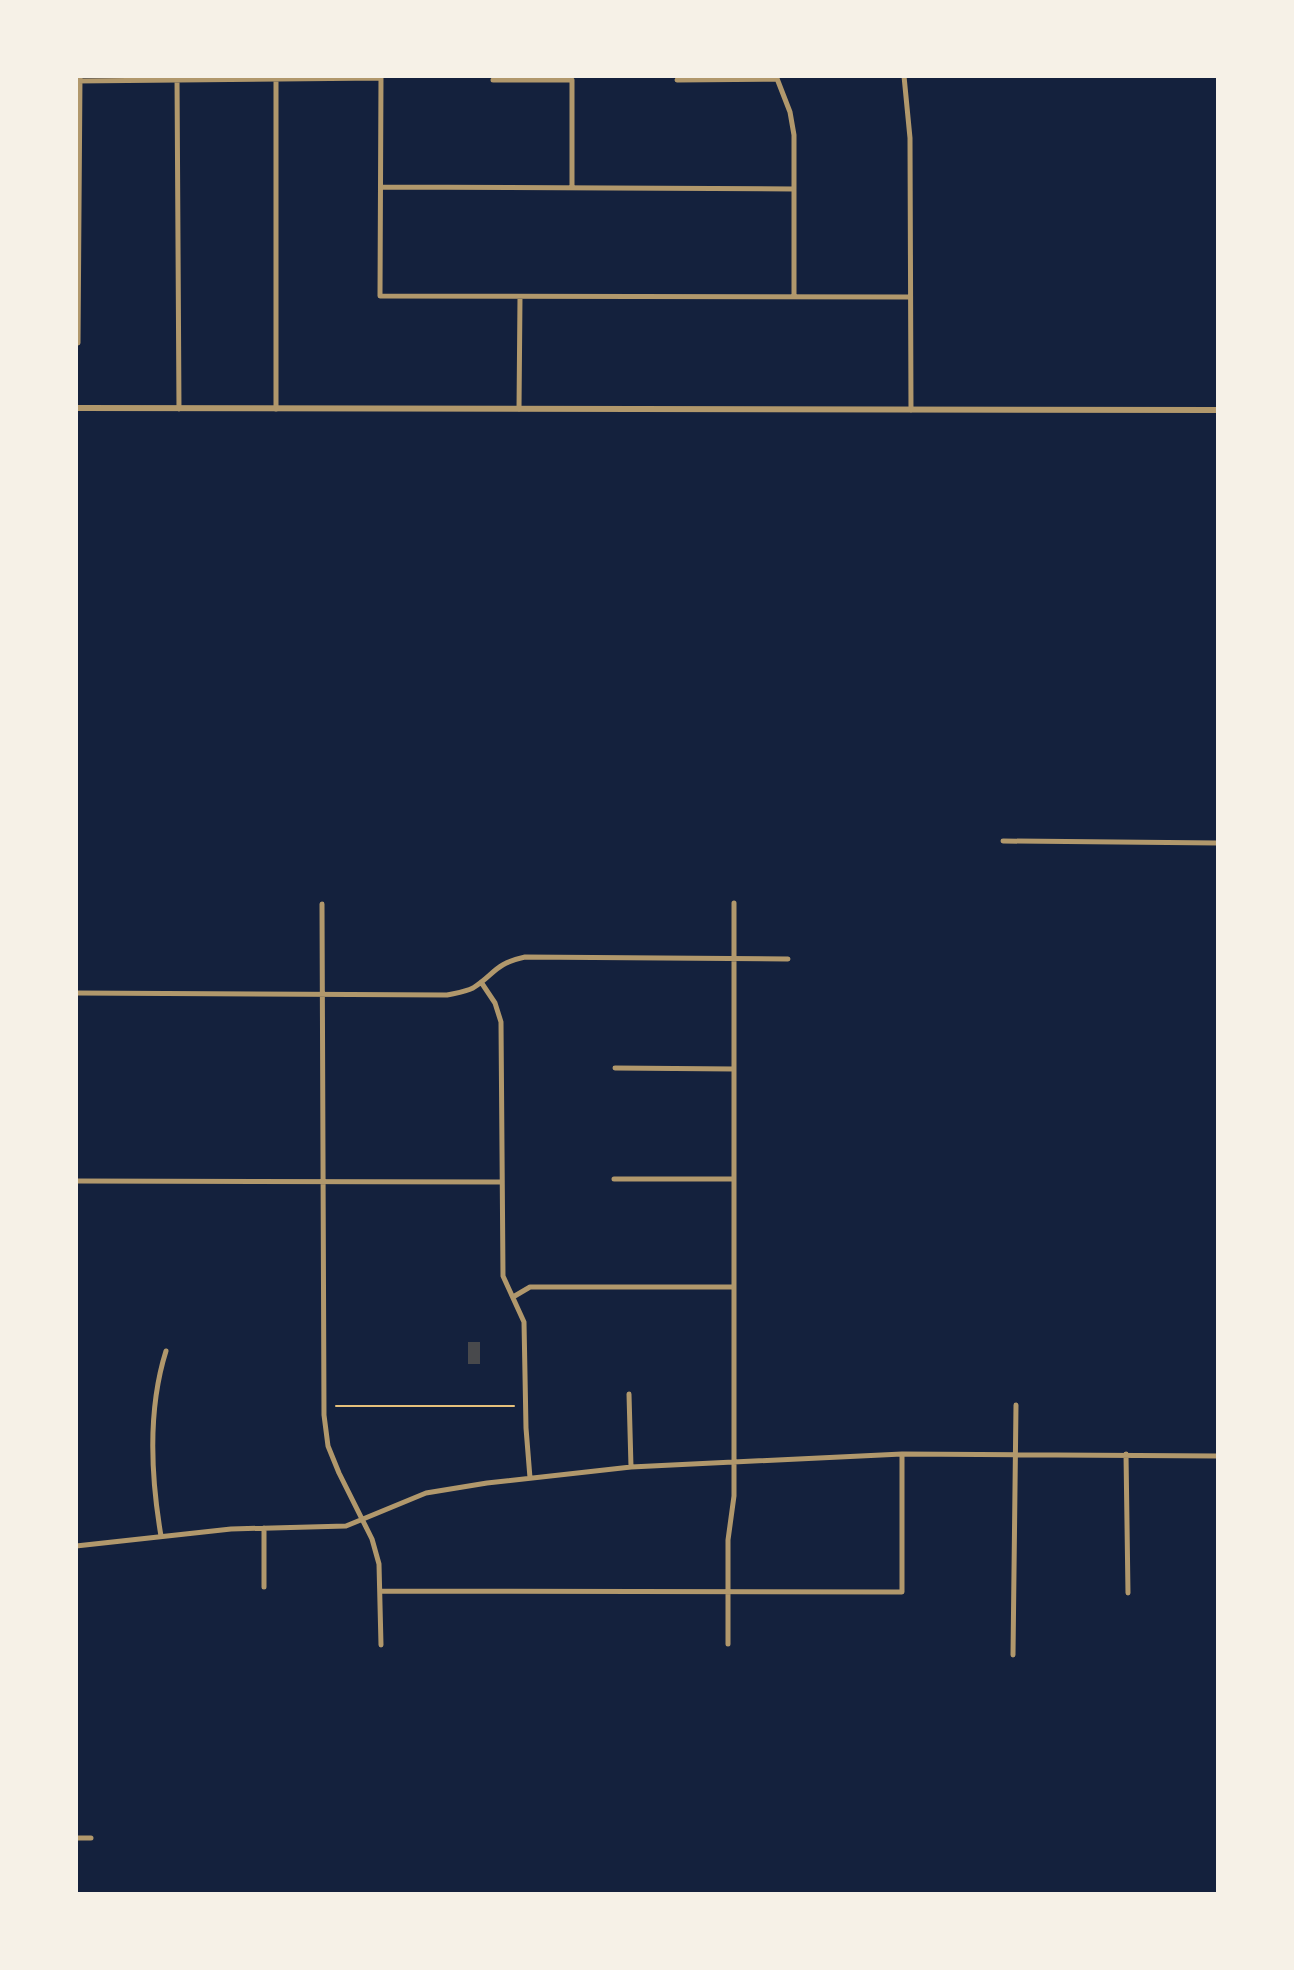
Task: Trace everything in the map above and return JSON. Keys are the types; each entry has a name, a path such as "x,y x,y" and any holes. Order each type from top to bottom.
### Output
{"street":[{"path":"904,76 910,138 911,410"},
{"path":"276,77 276,409"},
{"path":"78,343 79,79 381,77 380,296 910,297"},
{"path":"177,78 179,409"},
{"path":"677,80 776,78 790,112 794,135 794,297"},
{"path":"493,80 572,80 572,188"},
{"path":"381,187 794,189"},
{"path":"519,409 520,297"},
{"path":"76,408 1218,410"},
{"path":"1003,841 1218,843"},
{"path":"728,1644 728,1540 734,1496 734,903"},
{"path":"322,904 324,1415 328,1446 372,1539 379,1564 381,1645"},
{"path":"76,993 447,995 470,990 494,969 508,961 525,957 788,959"},
{"path":"481,982 495,1003 501,1022 503,1276 524,1322 530,1478"},
{"path":"615,1068 734,1069"},
{"path":"614,1179 734,1179"},
{"path":"76,1181 502,1182"},
{"path":"513,1297 530,1287 734,1287"},
{"path":"161,1536 155,1494 154,1444 156,1403 166,1351"},
{"path":"629,1394 631,1467"},
{"path":"1013,1655 1016,1405"},
{"path":"380,1591 902,1592 902,1454"},
{"path":"76,1546 264,1528 346,1526 426,1493 631,1467 902,1454 1218,1456"},
{"path":"1126,1454 1128,1593"},
{"path":"264,1528 264,1587"},
{"path":"76,1838 91,1838"}],"path":[{"path":"336,1406 514,1406"}],"building":[{"path":"468,1342 480,1342 480,1364 468,1364"}]}
